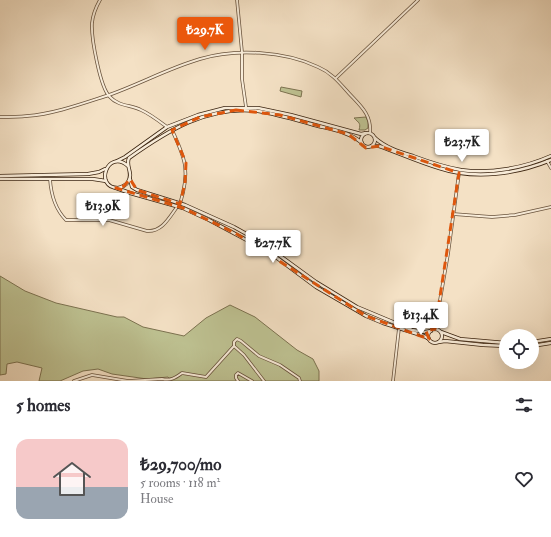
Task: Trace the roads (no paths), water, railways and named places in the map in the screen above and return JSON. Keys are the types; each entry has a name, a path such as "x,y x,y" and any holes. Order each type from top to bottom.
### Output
{"street":[{"path":"100,0 94,14 93,34 101,79 108,95 118,103 141,110 167,127"},
{"path":"236,0 242,52 242,79 246,107"},
{"path":"336,78 418,0"},
{"path":"0,117 28,116 55,111 108,95 200,59 242,52 283,56 318,67 336,78 363,108 370,121 370,133 375,138 385,146 441,166 461,170 520,167 551,156"},
{"path":"106,181 105,173 108,165 125,157 167,127 181,120 211,111 246,107 258,108 276,111 361,134 370,133"},
{"path":"435,329 425,332 412,330 357,307 316,282 261,242 234,226 180,204 137,190 132,187 130,179 130,170 128,166 129,158 172,130 200,117 219,112 236,110 256,111 280,116 348,134 367,146 378,146 440,168 459,173 489,174 508,172 531,167 551,160"},
{"path":"172,130 184,155 186,163 186,183 180,204"},
{"path":"362,143 362,136 366,133"},
{"path":"372,146 375,142 375,138"},
{"path":"548,161 551,168"},
{"path":"116,162 120,162 128,166"},
{"path":"0,176 88,174 106,169"},
{"path":"435,329 459,173"},
{"path":"50,178 52,198 66,220 109,220 146,231 152,231 158,229 165,223 177,207"},
{"path":"0,179 50,178 93,179 106,181 112,187 177,207 209,220 269,252 316,287 366,316 424,336 433,343 445,341 499,346"},
{"path":"116,188 124,186 130,179"},
{"path":"453,214 492,217 515,215 551,207"},
{"path":"393,381 399,328"},
{"path":"435,329 460,339 499,342"},
{"path":"429,339 428,335 431,331"},
{"path":"439,342 442,338 441,332"},
{"path":"539,341 551,339"},
{"path":"74,381 93,375 121,380 162,379 168,381 185,372 202,378 206,377 234,346 234,342 237,340 241,341 259,356 280,365 300,381"},
{"path":"539,345 551,343"},
{"path":"234,346 244,354 264,381"},
{"path":"238,381 236,375 238,373 252,381"}]}
